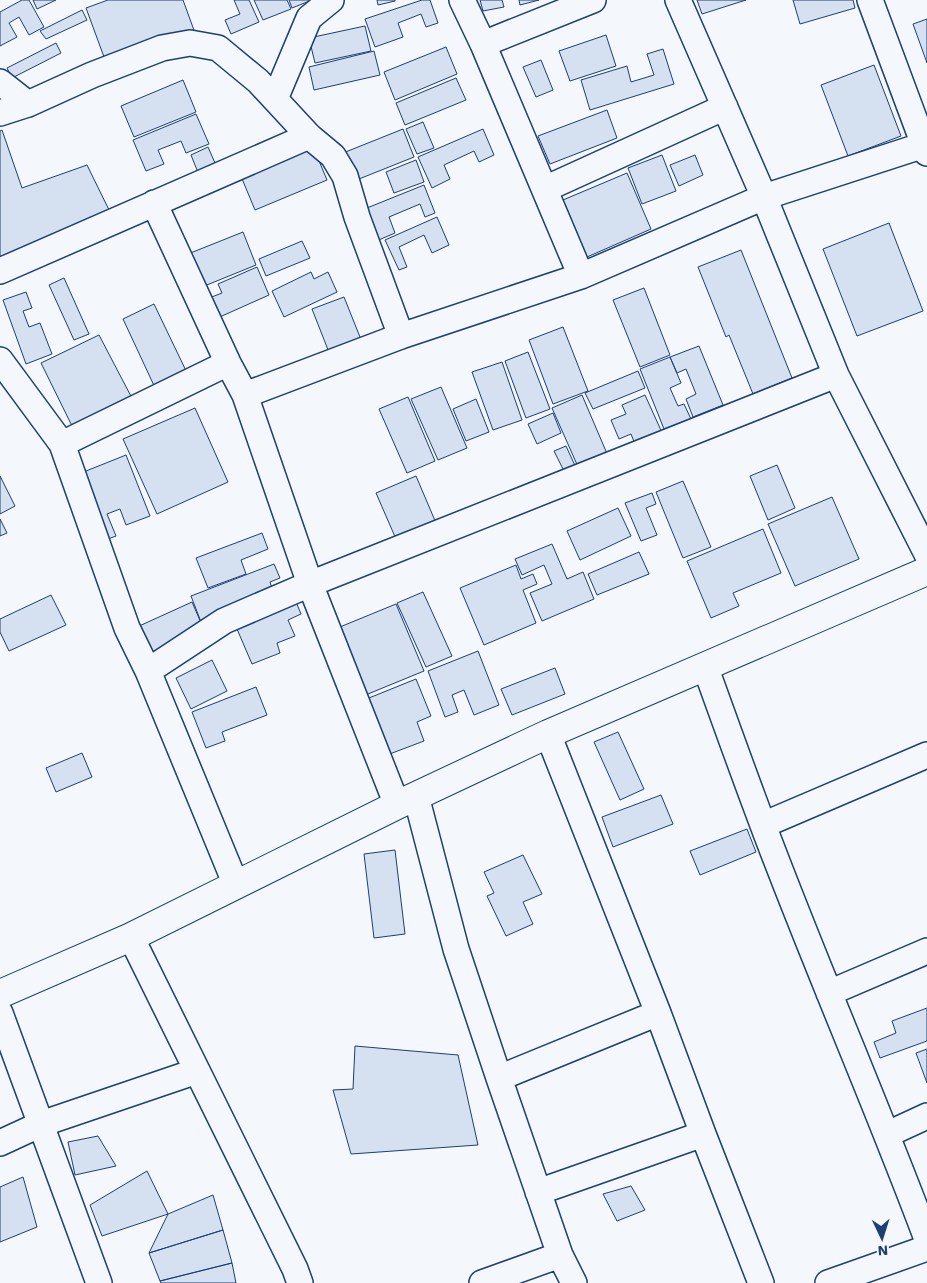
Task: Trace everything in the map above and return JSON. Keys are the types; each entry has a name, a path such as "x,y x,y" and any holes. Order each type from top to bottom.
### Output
{"street":[{"path":"275,99 309,18 331,0"},
{"path":"462,0 483,44 581,276"},
{"path":"483,44 593,0"},
{"path":"678,0 764,197 836,375 927,554"},
{"path":"245,395 401,336 581,276 764,197 926,149 870,0"},
{"path":"0,113 28,104 92,75 162,48 190,43 218,48 258,81 309,136 333,156 345,176 357,217 401,336"},
{"path":"0,82 28,104"},
{"path":"545,188 725,107"},
{"path":"0,271 309,136"},
{"path":"154,203 245,395 310,584 406,801 538,1192 560,1254 574,1283"},
{"path":"0,360 62,444 127,628 148,671 236,886"},
{"path":"62,444 228,362"},
{"path":"148,671 224,621 310,584 836,375"},
{"path":"0,994 131,937 406,801 548,734 927,570"},
{"path":"704,666 763,825 888,1134 927,1239"},
{"path":"548,734 762,1283"},
{"path":"763,825 927,755"},
{"path":"131,937 295,1269 300,1283"},
{"path":"829,992 927,951"},
{"path":"0,1013 98,1283"},
{"path":"499,1078 658,1013"},
{"path":"0,1143 41,1124 197,1071"},
{"path":"888,1134 927,1116"},
{"path":"538,1192 703,1134"},
{"path":"828,1283 927,1248"},
{"path":"482,1283 560,1254"}],"building":[{"path":"22,0 29,0 44,27 29,35 19,17 9,23 17,37 0,46 0,12"},
{"path":"33,0 56,0 37,9"},
{"path":"108,0 183,0 199,44 111,76 86,8"},
{"path":"234,0 249,0 259,22 231,34 225,20 240,14"},
{"path":"254,0 287,0 291,9 263,20"},
{"path":"289,0 312,0 292,8"},
{"path":"377,0 395,0 395,1 378,5"},
{"path":"422,0 430,0 438,23 426,27 421,14 398,23 403,37 375,47 365,19"},
{"path":"480,0 502,0 504,7 483,11"},
{"path":"519,0 539,0 520,5"},
{"path":"697,0 746,0 702,14"},
{"path":"793,0 853,0 855,8 800,24"},
{"path":"82,10 87,20 46,39 40,31"},
{"path":"927,19 927,63 913,24"},
{"path":"365,26 371,51 315,63 309,38"},
{"path":"606,35 616,66 570,81 559,51"},
{"path":"56,43 61,53 12,78 7,68"},
{"path":"446,47 457,74 395,100 384,72"},
{"path":"663,49 674,84 590,110 581,80 627,66 631,82 654,75 647,54"},
{"path":"374,51 380,75 314,90 309,67"},
{"path":"541,60 553,90 536,97 523,67"},
{"path":"874,65 901,136 848,156 821,85"},
{"path":"456,78 466,100 405,125 396,103"},
{"path":"183,80 196,112 134,137 121,106"},
{"path":"607,110 617,138 550,164 538,136"},
{"path":"196,114 209,144 186,153 181,141 158,150 164,164 146,171 133,140"},
{"path":"423,122 434,148 417,154 406,129"},
{"path":"403,129 414,157 354,181 343,153"},
{"path":"483,129 494,155 479,162 474,151 444,165 450,179 432,188 418,157"},
{"path":"2,130 22,188 87,165 113,218 0,265 0,131"},
{"path":"312,144 327,180 255,210 240,174"},
{"path":"208,147 219,172 201,180 191,155"},
{"path":"662,155 676,191 642,204 628,168"},
{"path":"695,155 703,175 679,186 670,165"},
{"path":"416,160 424,182 394,193 386,172"},
{"path":"627,173 651,229 587,257 563,200"},
{"path":"424,185 435,213 425,217 420,204 389,217 395,233 374,242 362,210"},
{"path":"437,217 449,245 432,253 424,235 399,247 407,267 399,270 385,240"},
{"path":"889,223 923,311 857,336 823,249"},
{"path":"243,232 256,265 197,289 183,256"},
{"path":"302,241 310,258 266,276 259,259"},
{"path":"741,250 792,378 753,394 729,335 726,337 698,267"},
{"path":"257,267 269,295 213,320 204,300 222,293 218,284"},
{"path":"311,272 314,279 328,272 337,292 284,317 272,291"},
{"path":"64,278 89,334 74,340 49,285"},
{"path":"644,288 670,355 640,367 613,300"},
{"path":"26,292 32,308 23,311 29,327 40,323 52,354 26,364 3,300"},
{"path":"344,297 364,347 332,360 312,309"},
{"path":"154,304 189,377 157,392 123,319"},
{"path":"563,327 588,391 553,404 529,340"},
{"path":"99,335 134,402 75,432 41,363"},
{"path":"699,346 723,405 693,417 686,399 696,394 686,369 677,373 670,357"},
{"path":"528,352 550,409 526,418 505,361"},
{"path":"670,357 681,383 670,388 678,406 684,404 691,419 664,429 640,369"},
{"path":"502,362 522,420 493,430 472,372"},
{"path":"638,371 645,388 593,409 585,393"},
{"path":"441,387 467,448 438,460 411,399"},
{"path":"582,395 608,456 579,469 552,408"},
{"path":"645,395 664,437 637,449 631,434 619,439 611,420 626,414 622,405"},
{"path":"408,397 435,461 407,473 379,409"},
{"path":"476,399 489,432 466,441 453,409"},
{"path":"195,408 228,482 157,514 123,439"},
{"path":"553,413 561,433 537,444 528,424"},
{"path":"566,446 577,470 566,475 554,451"},
{"path":"126,455 150,516 126,525 120,509 107,514 116,536 92,545 66,479"},
{"path":"777,465 795,508 768,520 750,476"},
{"path":"0,476 15,506 0,514"},
{"path":"416,476 436,523 396,539 376,493"},
{"path":"683,481 711,547 683,558 656,492"},
{"path":"652,493 656,504 646,508 657,535 641,541 625,503"},
{"path":"832,497 859,559 795,586 768,524"},
{"path":"618,508 631,536 580,560 567,531"},
{"path":"0,519 7,533 0,536"},
{"path":"763,529 781,573 733,593 739,606 711,618 687,561"},
{"path":"262,533 268,549 241,560 246,574 208,588 196,558"},
{"path":"552,544 567,579 583,572 594,599 542,621 530,593 552,584 544,565 522,575 515,559"},
{"path":"639,552 649,574 597,595 588,574"},
{"path":"274,564 280,578 270,582 274,594 201,622 191,596"},
{"path":"516,565 521,579 533,574 537,584 523,590 536,623 484,645 460,588"},
{"path":"423,592 452,656 426,667 397,603"},
{"path":"51,595 66,625 9,651 0,632 0,619"},
{"path":"294,597 301,614 288,620 295,636 277,643 280,653 252,664 234,622"},
{"path":"192,602 205,632 151,657 137,627"},
{"path":"396,604 424,671 363,696 335,629"},
{"path":"478,651 499,705 474,715 464,690 452,695 458,712 445,717 428,671"},
{"path":"212,660 227,691 191,709 176,678"},
{"path":"555,668 565,694 512,715 501,689"},
{"path":"416,679 431,716 417,722 424,741 387,755 364,700"},
{"path":"256,687 267,715 222,732 225,741 206,748 192,712"},
{"path":"618,732 644,789 620,800 594,742"},
{"path":"82,753 92,777 56,792 46,768"},
{"path":"661,795 673,824 613,847 602,817"},
{"path":"747,829 756,852 700,875 690,851"},
{"path":"395,850 405,934 374,938 364,854"},
{"path":"523,855 542,894 523,902 533,924 506,936 487,896 494,893 484,872"},
{"path":"927,1008 927,1041 880,1058 874,1042 896,1033 892,1021"},
{"path":"355,1046 458,1055 478,1145 351,1154 333,1090 353,1089"},
{"path":"927,1049 927,1083 916,1053"},
{"path":"98,1136 116,1166 75,1175 68,1142"},
{"path":"147,1171 168,1214 102,1236 90,1205"},
{"path":"23,1177 37,1227 0,1242 0,1187"},
{"path":"631,1186 645,1210 617,1221 603,1194"},
{"path":"213,1195 223,1230 149,1253 168,1214"},
{"path":"223,1230 232,1263 160,1281 149,1253"},
{"path":"232,1263 236,1283 161,1283 160,1281"}]}
